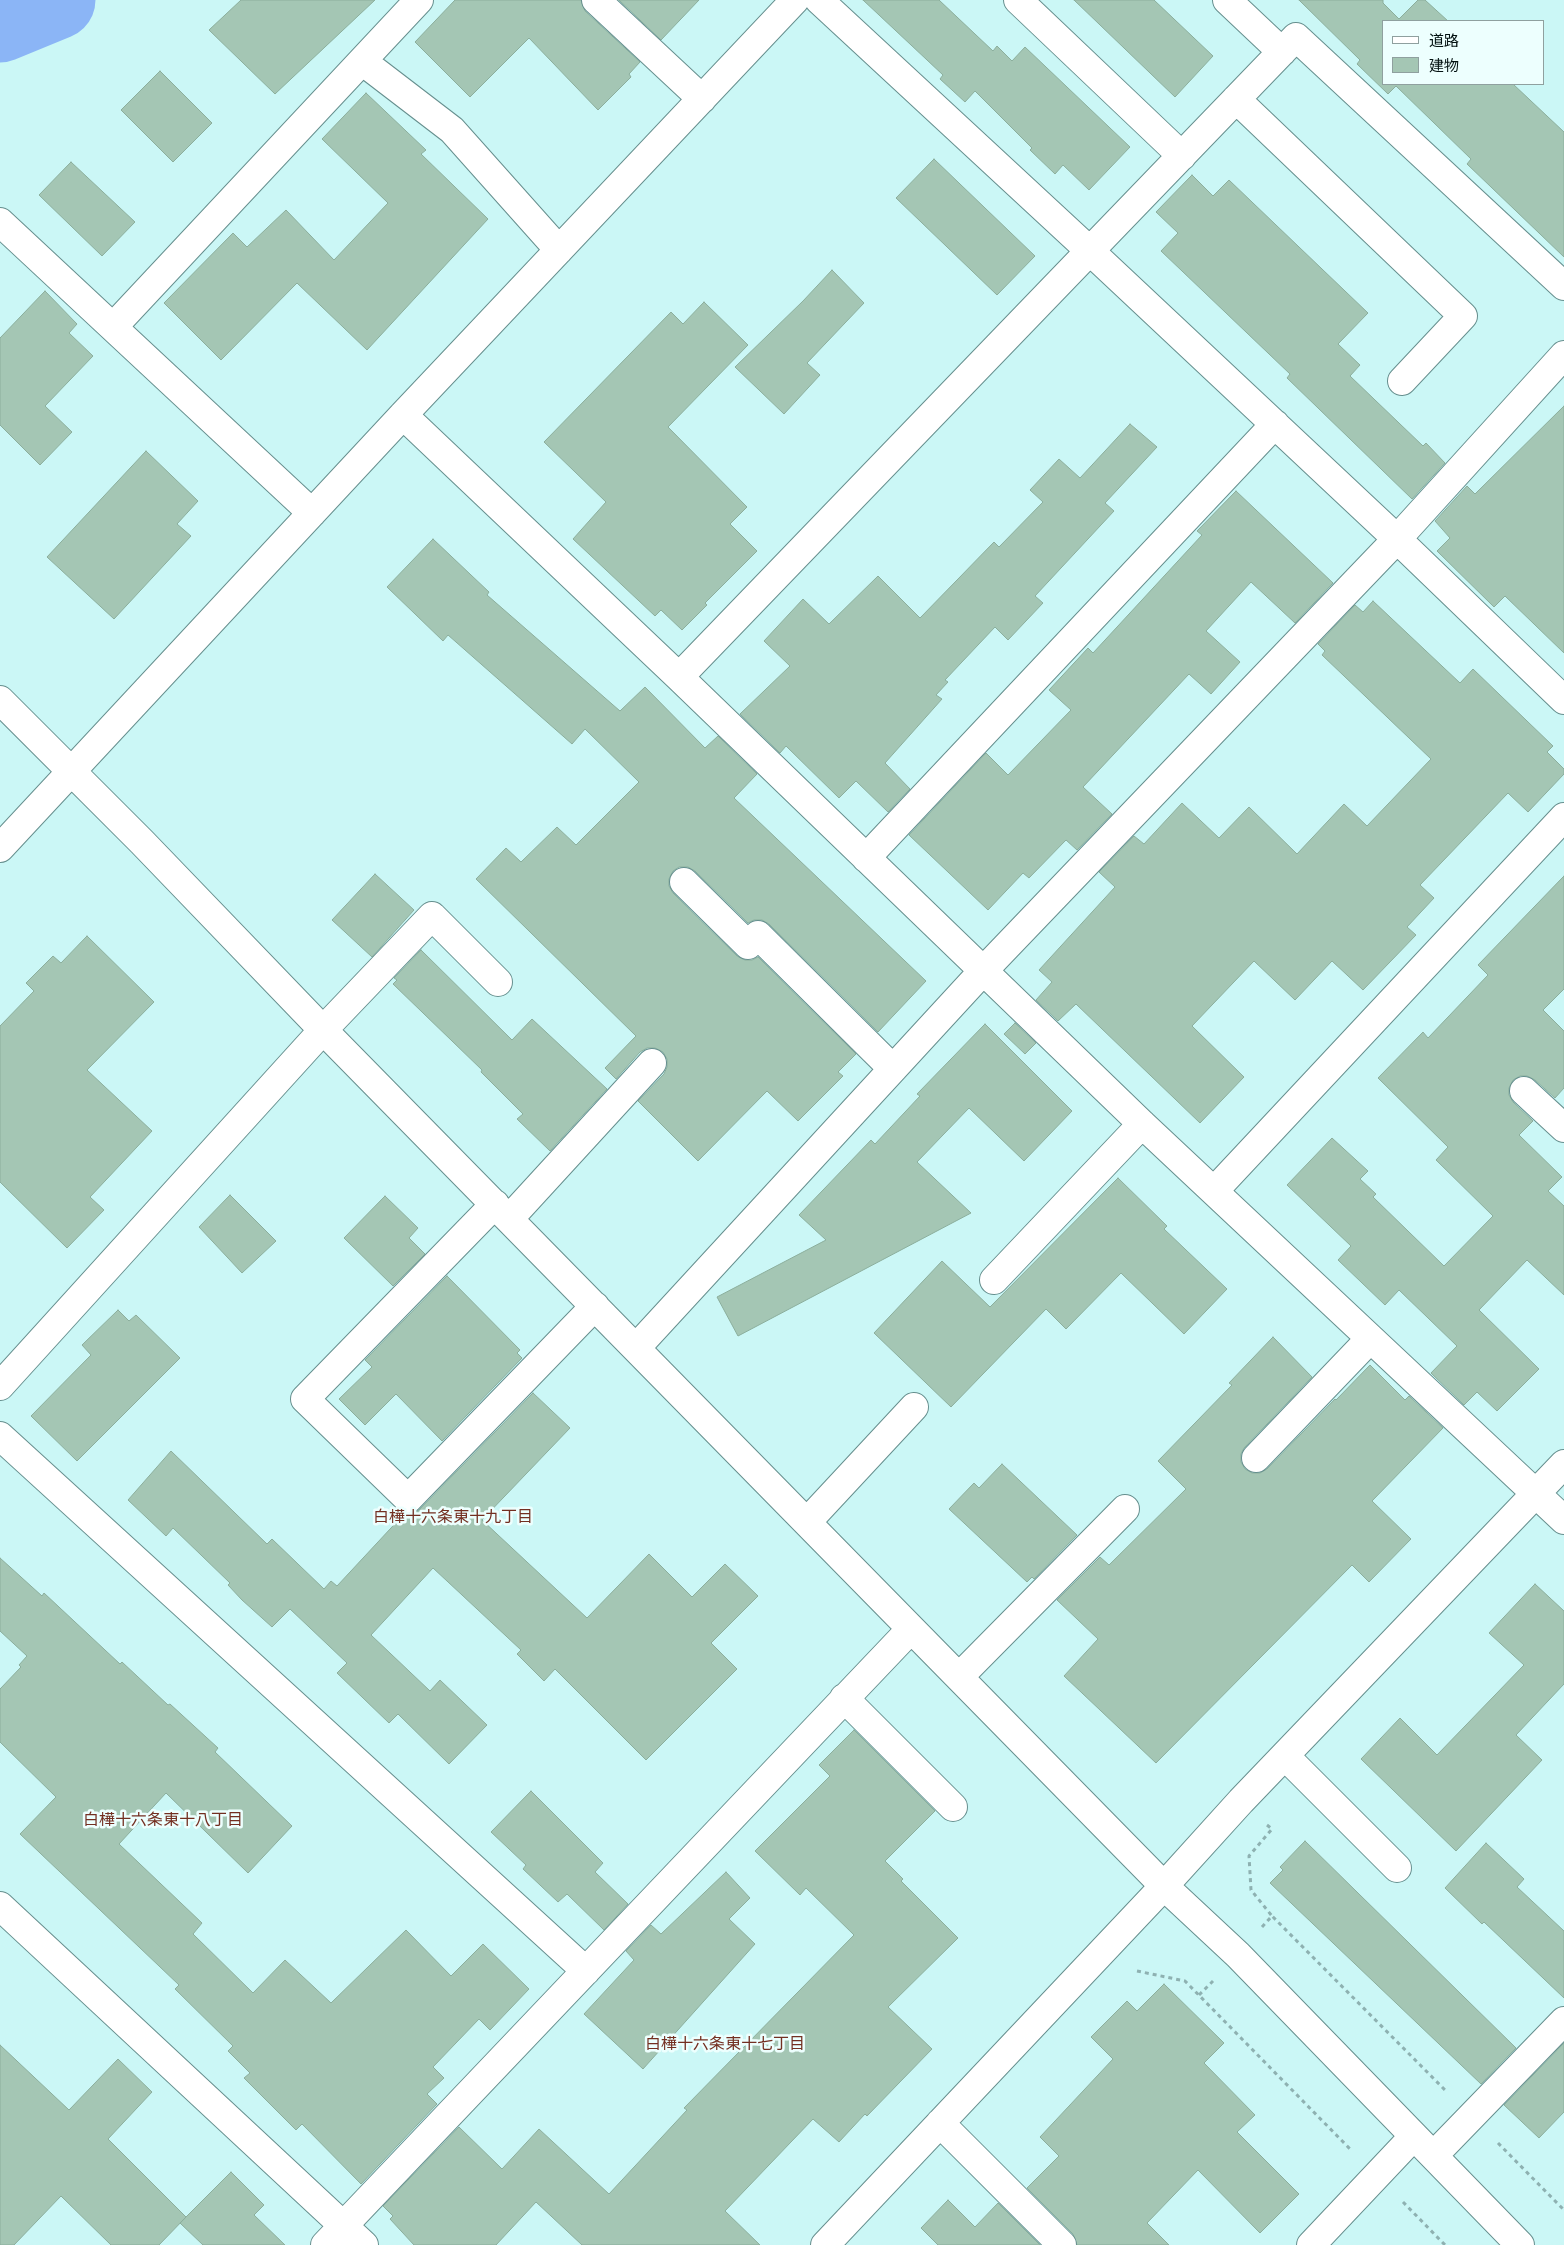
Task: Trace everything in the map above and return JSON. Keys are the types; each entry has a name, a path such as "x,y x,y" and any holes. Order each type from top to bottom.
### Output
{"street":[{"path":"113,327 419,0"},
{"path":"596,0 702,99"},
{"path":"0,848 403,415 796,0"},
{"path":"819,0 1275,424 1564,700"},
{"path":"1018,0 1182,156"},
{"path":"1227,0 1282,52"},
{"path":"679,677 1296,38 1564,286"},
{"path":"362,61 452,130 559,250"},
{"path":"1236,99 1463,316 1402,381"},
{"path":"0,222 312,513"},
{"path":"636,1348 983,971 1397,539 1564,354"},
{"path":"403,415 679,677 1142,1124 1564,1520"},
{"path":"866,858 1275,424"},
{"path":"0,700 72,771 323,1030 1164,1886 1238,1955 1520,2245"},
{"path":"1214,1191 1564,817"},
{"path":"684,882 748,945 758,935 893,1069"},
{"path":"0,1386 323,1030 432,916 498,982"},
{"path":"595,1306 408,1498 305,1399 502,1212 652,1064"},
{"path":"1524,1091 1564,1128"},
{"path":"994,1280 1142,1124"},
{"path":"1256,1458 1370,1338"},
{"path":"807,1522 914,1407"},
{"path":"0,1436 586,1971"},
{"path":"825,2245 1164,1886 1241,1801 1564,1464"},
{"path":"959,1677 1125,1509"},
{"path":"334,2235 911,1629"},
{"path":"844,1698 953,1807"},
{"path":"1285,1756 1397,1868"},
{"path":"0,1906 334,2235 364,2245"},
{"path":"1434,2155 1472,2118 1564,2021"},
{"path":"940,2123 1062,2245"},
{"path":"1311,2245 1414,2136"}],"path":[{"path":"1241,1801 1272,1829 1249,1856 1251,1890 1272,1916 1564,2210"},
{"path":"1199,1995 1272,1916"},
{"path":"1097,1957 1121,1979 1138,1970 1185,1981 1445,2245"}],"building":[{"path":"241,0 375,0 275,94 209,30"},
{"path":"455,0 581,0 585,11 640,62 629,74 631,77 598,110 529,38 470,97 415,42"},
{"path":"619,0 699,0 661,40"},
{"path":"863,0 939,0 993,51 997,46 1012,61 1025,47 1130,147 1089,190 1063,165 1055,174 975,91 965,102 940,79 943,75"},
{"path":"1074,0 1154,0 1213,56 1175,97"},
{"path":"1299,0 1383,0 1383,3 1399,19 1418,0 1425,0 1447,20 1382,20 1382,85 1514,85 1564,132 1564,257 1467,164 1471,159 1396,86 1388,94 1357,64 1360,60"},
{"path":"160,71 212,123 173,162 121,110"},
{"path":"366,93 426,150 421,154 488,219 367,350 297,283 221,360 164,303 233,233 247,247 286,210 334,260 388,203 322,139"},
{"path":"934,159 1035,256 997,295 896,198"},
{"path":"71,162 135,222 102,256 39,195"},
{"path":"1192,175 1213,196 1229,180 1368,313 1338,344 1360,365 1350,376 1423,446 1426,443 1445,463 1412,499 1287,378 1290,374 1161,251 1178,233 1156,212"},
{"path":"832,270 864,303 807,363 820,375 784,414 735,367"},
{"path":"45,291 77,324 69,333 93,356 45,406 72,432 40,465 0,425 0,338"},
{"path":"704,302 748,345 668,427 747,507 730,524 757,551 705,603 707,605 682,630 661,610 655,616 573,539 606,502 544,442 671,312 683,324"},
{"path":"1564,406 1564,653 1505,596 1494,607 1437,551 1450,538 1435,521 1467,486 1475,494"},
{"path":"1130,424 1157,447 1105,503 1114,511 1035,596 1043,603 1008,640 995,627 945,680 948,682 936,695 942,699 885,763 910,789 888,812 856,781 839,798 786,746 780,753 740,714 790,666 764,641 803,599 829,624 878,576 920,618 994,542 999,547 1043,502 1030,490 1059,459 1080,478"},
{"path":"146,451 198,501 177,524 191,536 114,619 47,557"},
{"path":"1236,491 1333,583 1295,623 1251,582 1206,631 1240,662 1211,694 1189,674 1083,787 1112,814 1077,850 1066,840 1029,878 1023,873 988,910 909,835 986,753 1008,775 1071,710 1049,690 1088,648 1093,653 1202,535 1197,531"},
{"path":"433,539 489,592 487,595 620,711 645,687 705,748 718,736 757,774 734,798 926,981 878,1032 769,924 762,920 754,920 748,923 695,871 688,867 679,867 673,871 669,879 669,886 673,893 737,956 745,960 752,960 758,957 856,1054 838,1072 843,1076 798,1121 767,1091 698,1161 638,1101 664,1074 667,1067 667,1059 663,1052 655,1048 647,1048 640,1052 616,1079 605,1068 636,1036 476,879 506,848 521,862 557,827 576,845 639,782 585,729 572,744 448,635 443,641 387,587"},
{"path":"1373,601 1460,683 1473,669 1553,746 1547,752 1564,769 1564,774 1528,812 1508,793 1420,885 1434,898 1407,927 1416,935 1363,990 1332,961 1295,1000 1254,961 1192,1026 1244,1077 1200,1123 1076,1004 1058,1021 1036,1000 1052,982 1039,970 1115,887 1099,872 1134,836 1144,844 1182,803 1219,838 1249,807 1297,854 1344,804 1367,826 1431,759 1322,655 1325,651 1318,644 1355,605 1363,612"},
{"path":"375,874 414,910 372,957 332,920"},
{"path":"1564,876 1564,989 1543,1010 1564,1031 1564,1088 1555,1098 1535,1080 1527,1076 1520,1076 1513,1080 1509,1088 1509,1095 1513,1102 1533,1121 1519,1135 1562,1177 1548,1191 1564,1206 1564,1295 1527,1260 1479,1310 1539,1369 1497,1411 1477,1392 1464,1405 1431,1373 1457,1346 1399,1290 1385,1305 1338,1260 1351,1246 1287,1185 1332,1138 1368,1171 1360,1179 1376,1194 1373,1197 1444,1266 1493,1216 1436,1160 1448,1147 1378,1078 1423,1032 1428,1038 1488,975 1478,965"},
{"path":"87,936 154,1002 87,1070 152,1131 90,1197 104,1210 67,1248 0,1182 0,1026 34,991 26,983 53,956 61,963"},
{"path":"421,950 512,1040 532,1019 607,1089 550,1151 517,1119 523,1114 481,1072 482,1070 393,984 397,980 394,978"},
{"path":"1015,1023 1036,1043 1025,1054 1004,1034"},
{"path":"985,1024 1072,1111 1024,1161 969,1108 917,1162 971,1213 738,1336 717,1297 826,1240 799,1215 871,1140 875,1144 920,1096 917,1094"},
{"path":"1118,1178 1167,1226 1164,1229 1227,1289 1184,1334 1121,1273 1066,1329 1046,1309 951,1407 874,1333 942,1261 990,1307"},
{"path":"230,1195 276,1241 242,1273 199,1227"},
{"path":"385,1196 418,1228 409,1238 425,1254 393,1286 344,1238"},
{"path":"447,1276 520,1350 517,1353 522,1358 442,1441 396,1394 365,1425 339,1399 372,1367 365,1360"},
{"path":"118,1310 129,1321 136,1315 180,1358 77,1461 31,1416 91,1355 82,1345"},
{"path":"1273,1337 1312,1377 1244,1448 1241,1454 1241,1462 1245,1469 1252,1473 1260,1473 1267,1469 1370,1365 1405,1400 1409,1396 1443,1428 1372,1501 1411,1539 1369,1582 1352,1565 1156,1763 1064,1676 1098,1639 1057,1600 1100,1557 1109,1565 1186,1489 1158,1461 1232,1385 1229,1383"},
{"path":"533,1393 570,1428 482,1520 587,1618 649,1554 692,1597 725,1564 758,1596 711,1643 737,1669 646,1760 555,1669 544,1681 517,1654 521,1650 433,1568 371,1635 430,1691 440,1680 487,1725 449,1764 398,1714 389,1723 337,1673 347,1663 290,1609 272,1627 242,1600 228,1585 230,1583 173,1528 166,1536 128,1500 171,1451 267,1544 272,1539 324,1589 331,1581 337,1586 404,1514 413,1514 419,1510"},
{"path":"1002,1464 1077,1535 1034,1579 1032,1577 1027,1582 949,1509 974,1483 979,1488"},
{"path":"0,1558 42,1596 44,1593 120,1664 122,1662 218,1748 215,1752 292,1826 248,1873 166,1793 119,1844 202,1923 193,1934 253,1993 285,1960 331,2003 406,1930 451,1976 483,1944 529,1989 490,2030 479,2019 433,2067 444,2078 427,2094 437,2104 361,2184 302,2124 296,2130 244,2078 250,2073 228,2051 233,2046 175,1989 179,1985 20,1834 56,1797 0,1742 0,1689 21,1667 19,1665 27,1656 0,1631"},
{"path":"1535,1584 1564,1611 1564,1684 1516,1735 1542,1760 1456,1851 1361,1759 1400,1718 1437,1755 1524,1665 1489,1633"},
{"path":"854,1730 935,1811 885,1861 903,1879 901,1881 958,1938 888,2007 932,2049 839,2142 813,2119 725,2211 760,2245 582,2245 536,2202 496,2245 414,2245 390,2219 393,2216 383,2206 459,2127 502,2169 539,2129 609,2194 687,2110 684,2108 854,1935 806,1888 800,1895 755,1851 830,1776 819,1765"},
{"path":"531,1791 603,1863 595,1872 628,1904 604,1930 567,1894 558,1902 523,1869 526,1865 491,1832"},
{"path":"1305,1841 1516,2048 1481,2084 1270,1883 1283,1870 1280,1867"},
{"path":"1486,1843 1524,1879 1517,1887 1564,1931 1564,1998 1484,1922 1482,1924 1445,1888"},
{"path":"726,1872 750,1898 729,1919 755,1944 643,2069 584,2014 634,1960 626,1951 651,1925 661,1934"},
{"path":"1164,1984 1224,2043 1204,2063 1255,2115 1237,2132 1299,2194 1260,2233 1198,2170 1147,2223 1169,2245 1077,2245 1073,2234 1027,2188 1059,2156 1040,2137 1113,2059 1091,2037 1127,2001 1137,2011"},
{"path":"1564,2043 1564,2112 1539,2138 1504,2105"},
{"path":"0,2045 69,2110 118,2059 152,2092 108,2139 186,2217 159,2245 111,2245 61,2196 14,2245 0,2245"},
{"path":"231,2172 264,2205 254,2215 285,2245 203,2245 180,2223"},
{"path":"948,2200 975,2227 998,2203 1040,2245 938,2245 921,2228"}],"waterway":[{"path":"0,23 56,0"}],"district":[{"name":"白樺十六条東十九丁目","path":"453,1518"},
{"name":"白樺十六条東十八丁目","path":"163,1821"},
{"name":"白樺十六条東十七丁目","path":"725,2045"}]}
